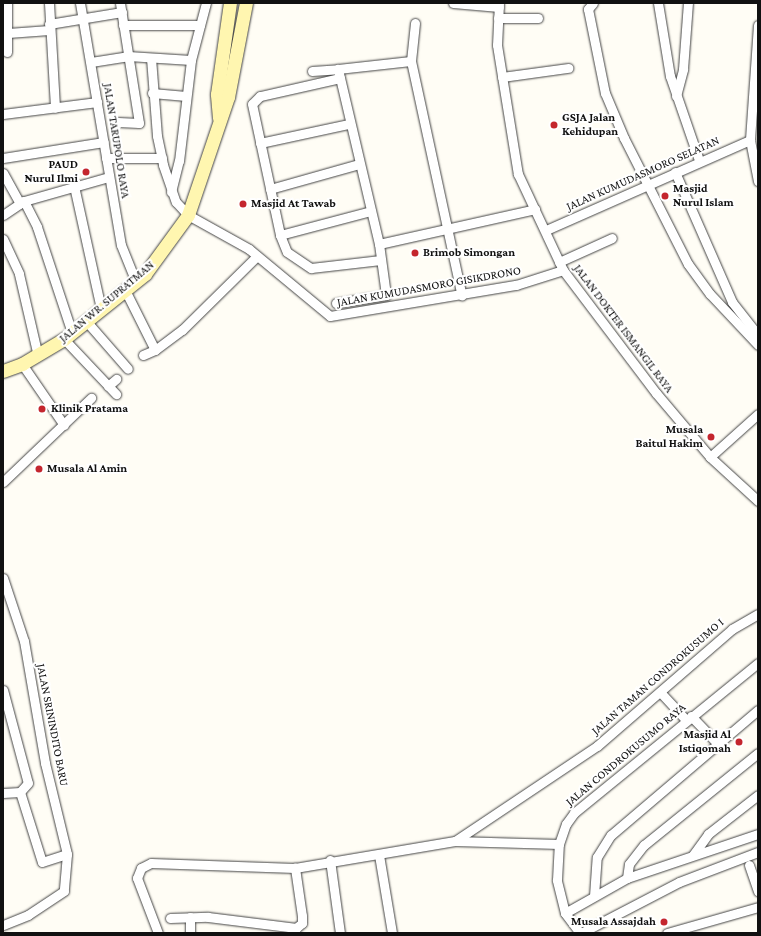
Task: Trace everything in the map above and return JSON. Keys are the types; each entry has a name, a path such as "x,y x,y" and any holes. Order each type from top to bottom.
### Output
{"main road":[{"name":"JALAN WR. SUPRATMAN","path":"218,118 217,94 230,3"},
{"name":"JALAN WR. SUPRATMAN","path":"3,371 38,356 68,336 136,282 157,261 188,215 218,118 228,97 246,3"}],"street":[{"path":"7,3 7,52"},
{"path":"49,3 49,27 55,108"},
{"name":"JALAN TARUPOLO RAYA","path":"80,3 121,245 136,282"},
{"path":"118,122 139,123 120,3"},
{"path":"171,192 179,161 191,60 206,3"},
{"path":"228,97 232,96 251,3"},
{"path":"453,3 499,5"},
{"path":"593,3 588,9 605,93 648,183 688,264 710,294 758,345"},
{"path":"658,3 676,96 699,160"},
{"path":"676,96 683,69 688,3"},
{"name":"JALAN DOKTER ISMANGIL RAYA","path":"499,5 497,45 518,174 546,230 561,266 656,393 710,457 758,501"},
{"path":"8,33 49,27 122,12"},
{"path":"498,18 538,18"},
{"path":"415,23 410,61 449,228 462,296"},
{"path":"123,25 200,26"},
{"path":"758,25 750,140 758,181"},
{"path":"91,62 128,56 191,60"},
{"path":"151,58 152,93 162,158 171,192 188,215"},
{"path":"381,260 311,268 287,252 280,235 252,104 255,99 339,74 410,61"},
{"path":"502,77 568,68"},
{"path":"312,72 339,74"},
{"path":"339,74 349,124 379,244 388,308"},
{"path":"152,93 186,96"},
{"path":"3,114 97,102"},
{"path":"260,143 349,124"},
{"name":"JALAN KUMUDASMORO SELATAN","path":"546,230 699,160 750,140"},
{"path":"3,158 104,142"},
{"path":"106,158 162,158"},
{"path":"270,189 359,164"},
{"path":"675,172 732,302 758,335"},
{"path":"3,173 37,227 68,336 116,394"},
{"path":"3,215 22,202 109,177"},
{"path":"74,186 101,309"},
{"path":"379,244 535,209"},
{"path":"280,235 371,211"},
{"name":"JALAN KUMUDASMORO GISIKDRONO","path":"188,215 257,256 330,316 462,296 516,285 561,266 612,238"},
{"path":"3,239 19,274 38,356"},
{"path":"143,355 155,350 174,338 257,256"},
{"path":"125,290 155,350"},
{"path":"336,303 386,295"},
{"path":"87,322 128,369"},
{"path":"22,364 64,425"},
{"path":"108,386 116,379"},
{"path":"3,482 91,398"},
{"path":"710,457 758,414"},
{"name":"JALAN SRININDITO BARU","path":"3,578 24,641 45,763 67,854 64,891 53,900 3,925"},
{"name":"JALAN TAMAN CONDROKUSUMO I","path":"455,841 597,746 661,693 732,629 758,614"},
{"name":"JALAN CONDROKUSUMO RAYA","path":"581,933 565,913 557,880 559,844 574,813 688,718 758,663"},
{"path":"3,690 28,783 20,792 3,792"},
{"path":"661,693 718,744"},
{"path":"594,896 593,880 602,846 632,814 758,710"},
{"path":"627,878 628,864 644,844 758,753"},
{"path":"20,792 42,862 67,854"},
{"path":"693,855 708,834 758,795"},
{"path":"565,913 627,878 758,834"},
{"path":"158,933 138,885 137,874 146,865 295,868 330,860 379,855 455,841 559,844"},
{"path":"581,933 679,882 758,852"},
{"path":"379,855 392,933"},
{"path":"330,860 340,933"},
{"path":"749,866 758,891"},
{"path":"170,918 190,917 296,928 302,923 302,916 295,868"},
{"path":"667,933 758,907"},
{"path":"190,917 190,933"}],"place":[{"name":"GSJA Jalan Kehidupan","path":"554,125"},
{"name":"PAUD Nurul Ilmi","path":"86,172"},
{"name":"Masjid Nurul Islam","path":"665,196"},
{"name":"Masjid At Tawab","path":"243,204"},
{"name":"Brimob Simongan","path":"415,253"},
{"name":"Klinik Pratama","path":"42,409"},
{"name":"Musala Baitul Hakim","path":"711,437"},
{"name":"Musala Al Amin","path":"39,469"},
{"name":"Masjid Al Istiqomah","path":"739,742"},
{"name":"Musala Assajdah","path":"664,922"}]}
